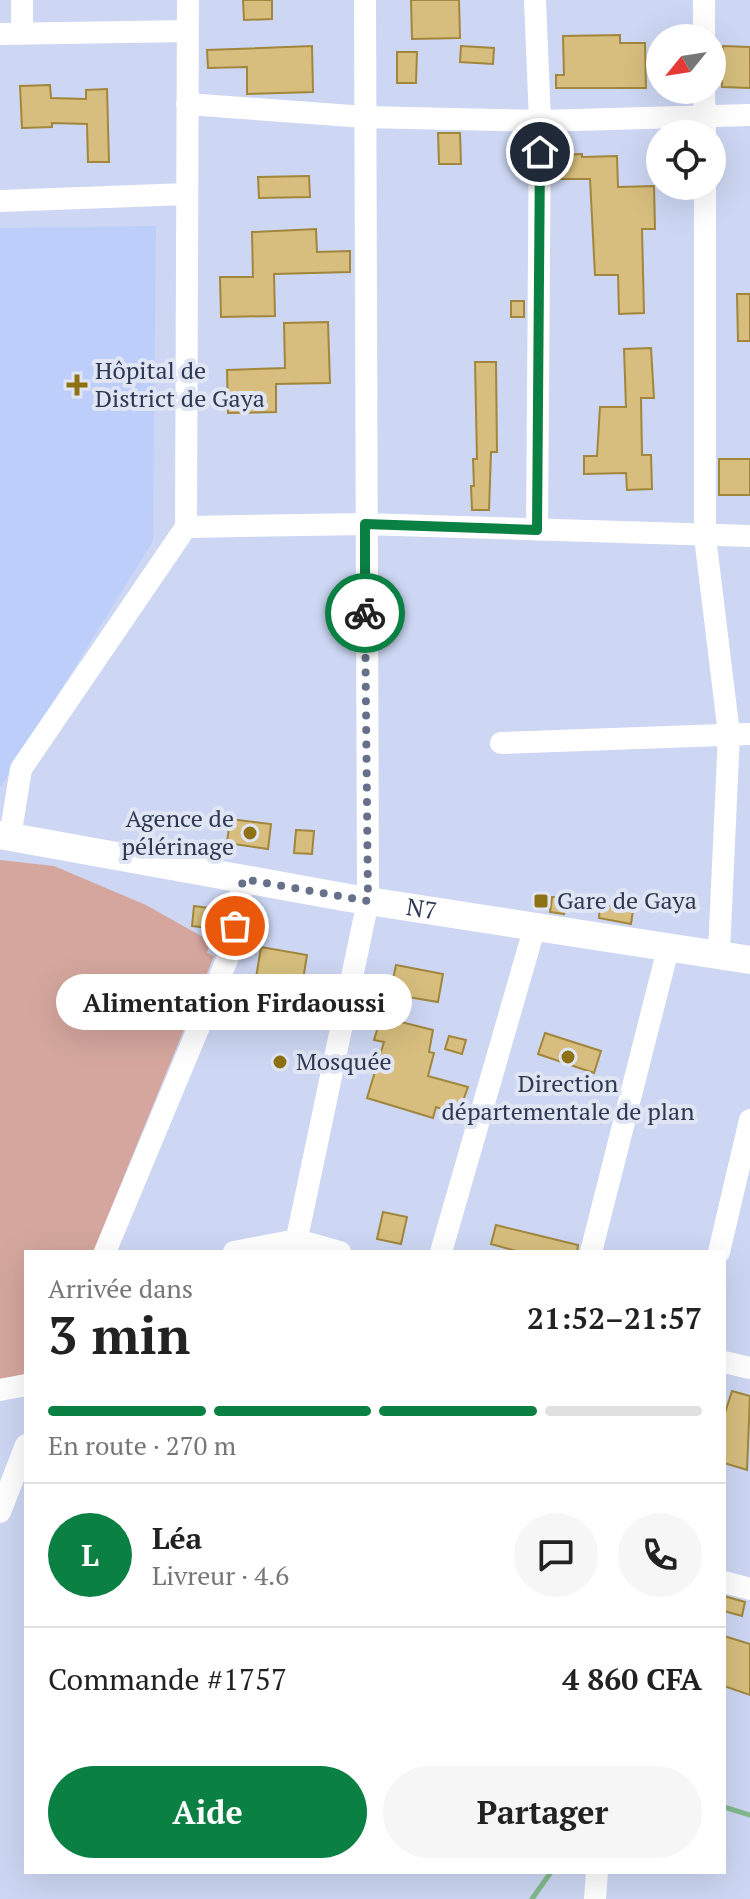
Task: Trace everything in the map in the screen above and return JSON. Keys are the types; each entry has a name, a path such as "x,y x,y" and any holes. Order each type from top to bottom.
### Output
{"main road":[{"name":"N7","path":"5,836 368,901 719,952 750,960"}],"street":[{"path":"22,0 11,34 188,31"},
{"path":"5,836 21,769 186,527 188,0"},
{"path":"295,1246 368,901 365,0"},
{"path":"535,0 540,121 537,530"},
{"path":"704,0 704,24"},
{"path":"187,104 365,117 646,124"},
{"path":"726,120 750,115"},
{"path":"0,201 187,194"},
{"path":"705,200 705,537 740,734 719,952"},
{"path":"186,527 365,524 705,537 750,536"},
{"path":"501,743 740,734"},
{"path":"106,1250 231,950 243,879"},
{"path":"442,1250 535,926"},
{"path":"592,1250 669,945"},
{"path":"719,1250 750,1120"},
{"path":"254,1250 295,1246 325,1250"},
{"path":"726,1362 750,1368"},
{"path":"0,1390 24,1385"},
{"path":"0,1512 18,1485 24,1455"},
{"path":"726,1583 750,1589"},
{"path":"595,1899 597,1874"}],"shaded area":[{"name":"Hôpital de District de Gaya","path":"156,226 153,541 0,788 0,228"},
{"path":"0,860 54,866 146,905 210,941 207,953 214,956 94,1250 24,1250 24,1377 0,1379"}],"building":[{"path":"243,0 272,0 272,19 244,20"},
{"path":"411,0 459,0 460,38 412,39"},
{"path":"620,35 620,43 645,43 646,88 556,88 556,75 564,75 563,36"},
{"path":"312,46 313,92 247,94 247,67 208,68 207,50"},
{"path":"461,46 494,48 493,64 460,62"},
{"path":"726,46 750,47 750,88 726,87"},
{"path":"397,52 417,52 416,83 397,83"},
{"path":"50,85 51,98 86,99 86,90 107,89 109,162 88,162 87,124 52,123 52,127 22,128 20,86"},
{"path":"438,133 460,133 461,164 439,164"},
{"path":"557,155 617,156 618,187 646,186 646,200 654,200 655,229 642,229 644,313 619,314 618,275 595,275 590,179 558,179"},
{"path":"309,176 310,197 259,198 258,177"},
{"path":"316,229 317,252 350,251 350,272 274,274 275,316 221,317 220,277 253,277 252,232"},
{"path":"737,294 750,294 750,341 738,341"},
{"path":"511,301 524,301 524,317 511,317"},
{"path":"328,322 330,383 276,384 276,412 228,413 227,370 285,368 284,323"},
{"path":"651,348 654,398 641,398 642,455 651,455 652,489 627,490 626,473 584,474 584,456 597,456 600,407 626,407 624,349"},
{"path":"475,362 496,362 497,452 491,452 489,510 472,510 473,459 477,459"},
{"path":"719,459 750,459 750,495 719,495"},
{"path":"230,819 271,824 268,849 227,843"},
{"path":"296,830 314,831 312,854 294,853"},
{"path":"552,897 566,898 564,914 550,912"},
{"path":"600,905 633,910 631,924 599,918"},
{"path":"194,906 224,910 220,929 192,926"},
{"path":"261,947 307,955 301,992 255,984"},
{"path":"396,965 443,974 438,1002 390,994"},
{"path":"238,991 257,995 255,1007 235,1003"},
{"path":"381,1017 433,1030 429,1052 434,1053 428,1076 468,1087 458,1115 436,1107 433,1118 367,1098 384,1042 374,1040"},
{"path":"545,1033 601,1051 594,1073 538,1054"},
{"path":"449,1036 466,1040 462,1054 445,1049"},
{"path":"383,1212 407,1217 401,1244 377,1239"},
{"path":"496,1225 578,1245 577,1250 513,1250 491,1244"},
{"path":"732,1391 750,1396 747,1470 726,1464 726,1410"},
{"path":"726,1597 745,1602 742,1616 726,1612"},
{"path":"726,1637 750,1644 750,1695 726,1687"}],"waterway":[{"path":"726,1808 750,1815"},
{"path":"532,1899 550,1874"}],"way so far":[{"path":"235,926 243,879 368,901 365,613"}],"place":[{"name":"Hôpital de District de Gaya","path":"77,385"},
{"name":"Agence de pélérinage","path":"250,833"},
{"name":"Gare de Gaya","path":"541,901"},
{"name":"Alimentation Firdaoussi","path":"235,926"},
{"name":"Direction départementale de plan","path":"568,1057"},
{"name":"Mosquée","path":"280,1062"}],"route":[{"path":"365,613 365,524 537,530 540,152"}]}
